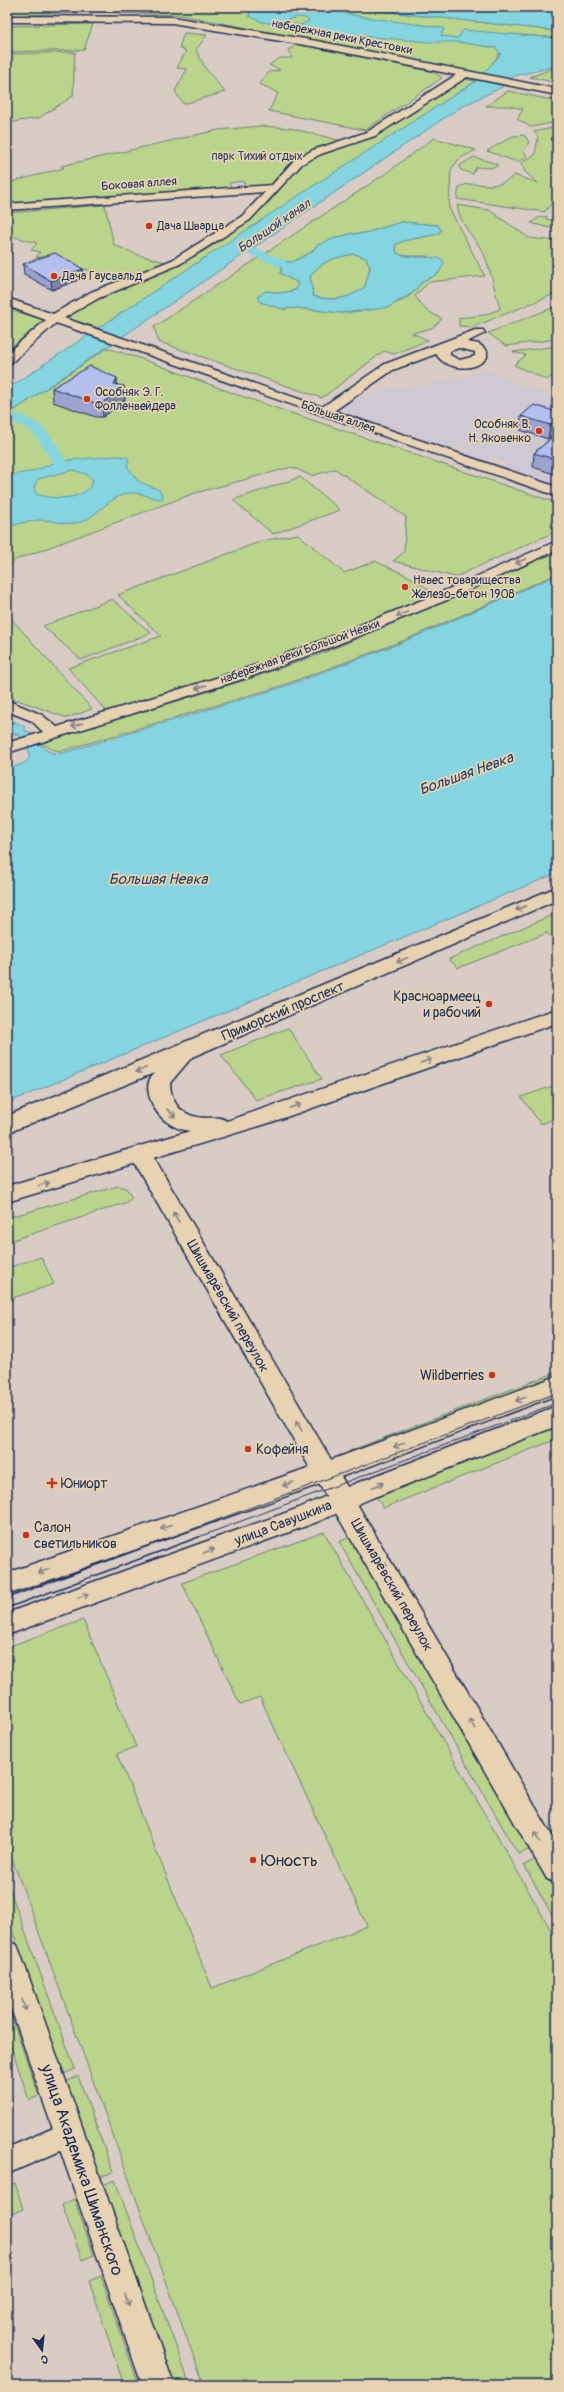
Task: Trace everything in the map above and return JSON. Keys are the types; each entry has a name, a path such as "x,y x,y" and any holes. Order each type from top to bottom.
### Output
{"main road":[{"name":"Приморский проспект","path":"7,1125 190,1050 557,893"},
{"path":"7,1194 141,1156 258,1119 557,1016"},
{"path":"190,1050 172,1066 159,1081 158,1094 163,1105 172,1115 180,1121 195,1125 216,1126 258,1119"},
{"name":"Шишмарёвский переулок","path":"141,1156 557,1870"},
{"path":"7,1584 325,1471 557,1385"},
{"name":"улица Савушкина","path":"7,1624 343,1501 363,1491 557,1416"},
{"name":"улица Академика Шиманского","path":"7,1955 158,2385"}],"street":[{"name":"набережная реки Крестовки","path":"7,19 172,20 317,44 557,92"},
{"path":"7,360 55,318 95,295 176,262 202,247 255,210 273,188 298,162 317,152 371,134 465,74"},
{"name":"Боковая аллея","path":"7,207 273,188"},
{"path":"7,302 55,318"},
{"name":"Большая аллея","path":"55,318 557,492"},
{"path":"323,412 389,367 440,350 479,333"},
{"name":"набережная реки Большой Невки","path":"7,748 53,732 247,673 442,597 557,545"},
{"path":"7,706 38,718 53,732"},
{"path":"7,2161 70,2134"}],"shaded area":[{"path":"485,370 557,400 557,486 504,468 508,463 492,458 488,461 467,454 471,450 456,446 451,449 339,410 357,396 366,399 375,393 462,378"}],"green space":[{"path":"7,7 345,7 557,31 557,38 521,35 501,51 485,74 180,15 95,12 7,16"},
{"path":"93,24 84,50 7,52 7,26"},
{"path":"184,33 207,35 196,50 206,69 225,92 183,104 175,91 187,69 177,68 186,51 179,48"},
{"path":"298,44 434,72 442,78 365,130 269,111 278,93 260,84 269,72 280,70 269,65 280,58 292,58 288,50"},
{"path":"75,52 73,96 39,118 7,123 7,54"},
{"path":"557,67 557,83 530,77"},
{"path":"463,79 476,81 99,328 67,318 120,283 109,274 79,268 76,263 36,257 40,252 31,250 37,243 7,235 7,213 105,205 114,245 139,255 177,265 206,250 267,205 302,162 347,144 376,136"},
{"path":"508,91 557,101 557,122 531,127 517,119 523,109 509,106 486,106"},
{"name":"парк Тихий отдых","path":"261,126 290,128 342,141 313,150 293,160 269,186 245,187 243,181 229,183 231,188 7,203 7,183 64,168 61,166 218,130"},
{"path":"557,127 557,195 545,212 457,199 459,187 473,184 500,184 507,181 514,175 538,183 525,172 521,163 535,155 538,137 534,132"},
{"path":"524,135 529,142 524,151 527,157 517,162 487,151 513,136"},
{"path":"434,138 476,150 459,159 451,170 449,208 485,276 429,282 415,296 426,310 442,319 432,328 412,333 428,340 394,354 384,351 322,398 159,342 154,327 385,174","holes":["402,222 438,225 441,231 437,234 403,241 395,245 397,253 402,256 427,256 439,273 422,282 414,292 402,301 376,309 341,313 296,308 283,309 260,299 266,291 281,293 296,290 298,283 280,273 283,262 293,262 313,251 317,245 350,234 365,233"]},
{"path":"474,157 497,164 497,166 491,168 476,167 473,174 461,170 459,166"},
{"path":"457,205 489,210 529,238 557,241 557,293 473,327 459,326 459,318 484,315 500,309 484,254 465,226"},
{"path":"547,216 546,219 557,221 557,230 531,223 538,218"},
{"path":"355,254 366,258 370,267 365,287 347,297 328,299 313,296 310,276 320,266 330,260"},
{"path":"557,306 557,339 506,346 488,333"},
{"path":"7,308 46,321 7,353"},
{"path":"557,346 557,373 547,380 514,365 526,355 513,352"},
{"path":"107,348 145,360 238,395 557,503 557,531 455,577 393,561 404,552 406,517 335,469 311,476 292,467 195,493 15,560 7,570 7,415"},
{"path":"300,477 340,510 273,534 233,500"},
{"path":"298,534 344,573 375,561 412,578 436,595 260,663 107,712 68,668 161,636 118,595 262,541"},
{"path":"557,552 557,574 400,642 278,687 62,751 54,750 40,743 252,678 321,654"},
{"path":"112,599 151,633 81,660 43,626"},
{"path":"7,614 92,709 67,718 7,696"},
{"path":"557,913 557,943 547,933 458,968 449,959"},
{"path":"288,1028 322,1079 256,1100 221,1055"},
{"path":"553,1086 557,1091 557,1118 541,1124 521,1097"},
{"path":"118,1186 126,1188 132,1198 125,1203 7,1242 7,1218"},
{"path":"41,1257 54,1284 7,1300 7,1268"},
{"path":"557,1372 557,1379 353,1458 349,1451"},
{"path":"557,1424 557,1439 383,1508 376,1495"},
{"path":"324,1532 557,1941 557,2380 549,2385 204,2385 7,1845 7,1647 83,1620 136,1747 117,1754 212,1988 367,1926 260,1697 240,1704 182,1583"},
{"path":"350,1537 531,1849 518,1854 339,1542"},
{"path":"537,1859 557,1895 557,1924 524,1865"},
{"path":"7,1882 75,2069 64,2074 7,1916"},
{"path":"7,2004 39,2096 29,2100 7,2034"},
{"path":"78,2076 113,2172 100,2177 66,2082"},
{"path":"115,2180 190,2385 175,2385 103,2185"},
{"path":"15,2183 23,2209 7,2216 7,2186"},
{"path":"74,2199 94,2255 82,2260 62,2205"},
{"path":"101,2276 139,2385 124,2385 89,2281"}],"water":[{"name":"Большой канал","path":"251,7 314,7 364,17 444,28 441,36 458,38 463,30 557,38 557,66 514,76 502,87 459,108 7,415 7,389 287,203 476,81 501,54 496,48 457,42 429,42 349,35 262,22 249,16","holes":["298,17 306,18 309,21 301,25 288,23 286,20"]},
{"path":"345,7 557,9 557,31"},
{"path":"402,222 438,225 441,231 437,234 403,241 395,245 397,253 402,255 437,258 442,259 444,263 439,273 422,282 414,292 389,307 341,313 296,308 283,309 260,302 257,297 266,291 281,293 296,290 298,283 280,273 282,269 280,265 283,262 293,262 313,251 317,245 333,239 350,234 365,233","holes":["355,254 366,258 370,267 365,287 346,297 327,299 313,296 310,276 320,266 330,260 348,255"]},
{"path":"116,456 127,457 129,460 127,466 138,481 159,490 164,499 135,493 124,494 111,501 89,518 78,523 41,520 7,526 7,476 34,471 59,461","holes":["73,470 86,474 93,480 90,487 77,495 60,498 36,494 34,487 38,479"]},
{"name":"Большая Невка","path":"557,575 557,873 7,1103 7,769 27,761 30,754 19,735 7,732 7,718 25,727 25,731 30,732 45,749 52,753 63,753 280,688 401,643"}],"building":[{"path":"55,253 83,269 51,281 23,264"},
{"path":"90,366 117,378 114,384 124,386 102,403 95,403 52,388"},
{"path":"534,405 557,412 557,419 550,425 521,416"},
{"path":"557,433 557,460 534,453"}],"waterway":[{"path":"240,246 281,263"},
{"path":"7,415 34,426 40,431 45,436 59,461"}],"tram line":[{"path":"169,1538 557,1393"},
{"path":"196,1538 557,1403"},
{"path":"7,1598 172,1537"},
{"path":"7,1608 199,1537"}],"place":[{"name":"Дача Шварца","path":"149,226"},
{"name":"Дача Гаусвальд","path":"54,276"},
{"name":"Особняк Э. Г. Фолленвейдера","path":"87,399"},
{"name":"Особняк В. Н. Яковенко","path":"539,431"},
{"name":"Навес товарищества Железо-бетон 1908","path":"405,587"},
{"name":"Красноармеец и рабочий","path":"489,1004"},
{"name":"Wildberries","path":"492,1375"},
{"name":"Кофейня","path":"248,1449"},
{"name":"Юниорт","path":"52,1483"},
{"name":"Салон светильников","path":"26,1535"},
{"name":"Юность","path":"253,1860"}]}
